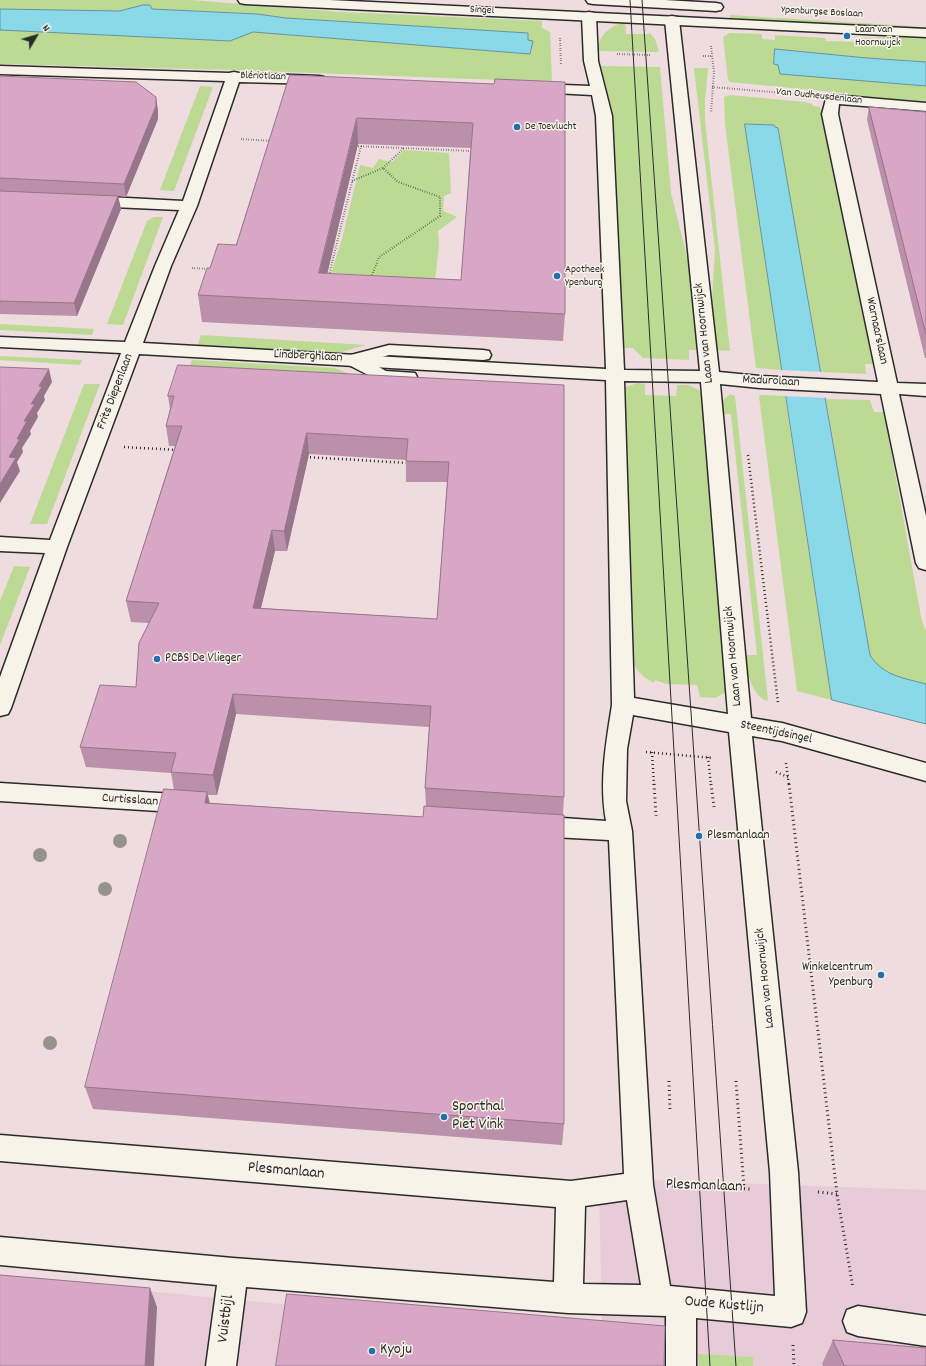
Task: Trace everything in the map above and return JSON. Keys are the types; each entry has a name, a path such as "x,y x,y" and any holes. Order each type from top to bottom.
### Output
{"street":[{"name":"Singel","path":"245,0 672,20"},
{"path":"588,0 591,54 604,116 615,375 623,705 616,749 614,801 620,831 639,1185 670,1301 682,1366"},
{"path":"593,0 670,2 727,7 714,0"},
{"name":"Laan van Hoornwijck","path":"670,2 710,378 740,725 745,761 786,1190 791,1312"},
{"name":"Ypenburgse Boslaan","path":"672,20 926,33"},
{"name":"Blériotlaan","path":"0,70 336,80"},
{"name":"Frits Diepenlaan","path":"0,708 57,547 163,266 189,206 234,76"},
{"path":"523,88 598,92"},
{"name":"Van Oudheusdenlaan","path":"833,100 926,107"},
{"name":"Warnaarslaan","path":"833,100 830,114 926,563"},
{"path":"72,200 189,206"},
{"name":"Lindberghlaan","path":"0,342 615,375"},
{"name":"Madurolaan","path":"615,375 710,378 760,382 926,390"},
{"path":"0,544 57,547"},
{"name":"Steentijdsingel","path":"623,705 782,732 926,772"},
{"name":"Curtisslaan","path":"0,792 214,806"},
{"path":"517,824 620,831"},
{"name":"Plesmanlaan","path":"0,1148 571,1195 639,1185"},
{"path":"568,1298 571,1195"},
{"path":"0,1251 233,1272 568,1298 670,1301"},
{"name":"Vuistbijl","path":"221,1366 233,1272"},
{"name":"Oude Kustlijn","path":"670,1301 791,1312"},
{"path":"858,1321 926,1331"}],"lane":[{"path":"353,360 389,350 483,355"},
{"path":"353,360 383,376 481,381"}],"path":[{"path":"561,53 712,56 714,72 710,117"},
{"name":"Van Oudheusdenlaan","path":"712,87 818,96 833,100"},
{"path":"212,137 274,141"},
{"path":"353,145 471,151 469,183"},
{"path":"335,277 328,276 361,146"},
{"path":"352,181 383,168 404,148"},
{"path":"378,279 370,279 379,257 440,216 440,197 398,182 383,168"},
{"path":"163,266 218,269"},
{"path":"96,446 179,450"},
{"path":"748,450 837,1194 858,1321"},
{"path":"303,457 412,463"},
{"path":"616,749 745,761 788,777"},
{"path":"652,752 656,816"},
{"path":"708,757 715,812"},
{"path":"736,1082 744,1188"},
{"name":"Plesmanlaan","path":"639,1185 744,1188 837,1194"}],"shaded area":[{"path":"599,1178 926,1190 926,1366 0,1366 0,1277 602,1335"}],"green space":[{"path":"0,0 191,0 341,12 542,21 542,28 550,32 552,82 236,70 0,64 0,30 230,41 253,32 531,54 533,41 528,40 528,33 286,18 257,14 152,9 150,5 143,5 119,11 0,9"},
{"path":"730,15 926,27 926,30 730,20"},
{"path":"625,21 626,34 649,34 649,32 655,39 659,52 597,51 603,35 610,28"},
{"path":"730,33 762,34 762,39 775,40 775,35 825,38 826,41 857,42 857,38 926,37 926,62 775,49 774,64 778,65 781,74 926,86 926,103 843,96 843,93 730,82 728,80 723,37"},
{"path":"600,66 660,67 671,193 692,277 698,350 689,350 689,360 643,358 633,348 620,348 612,149"},
{"path":"694,68 708,68 705,120 730,351 713,350 711,317 715,250"},
{"path":"200,86 213,87 174,191 160,190"},
{"path":"730,95 805,102 812,104 813,106 820,107 873,364 865,364 866,374 821,372 778,128 774,125 745,124 782,370 756,368 725,124 724,97"},
{"path":"404,150 449,153 451,193 444,196 443,211 457,217 438,231 439,244 435,280 331,273 342,239 360,165 373,168 379,159 392,162"},
{"path":"154,217 163,217 123,325 107,324 147,221"},
{"path":"0,324 94,329 92,335 0,330"},
{"path":"201,335 366,345 338,353 198,345"},
{"path":"0,356 82,360 80,365 0,360"},
{"path":"192,360 335,368 361,379 188,371"},
{"path":"637,383 645,384 645,395 676,396 677,385 688,385 699,390 703,396 726,692 715,698 700,697 697,685 667,684 655,680 654,683 645,678 639,672 631,655 624,388"},
{"path":"84,384 100,384 47,524 30,524"},
{"path":"730,394 735,396 768,701 758,695 754,689 743,655 757,655 731,414 719,414 720,403"},
{"path":"759,396 785,396 832,700 797,691"},
{"path":"826,399 870,400 874,412 884,412 922,622 926,631 926,684 902,678 888,672 881,668 870,655"},
{"path":"14,566 30,567 0,645 0,601"},
{"path":"698,1354 753,1357 753,1366 699,1366"}],"water":[{"path":"143,5 150,5 152,9 257,14 286,18 528,33 528,40 533,41 530,54 253,32 230,41 0,30 0,9 119,11"},
{"path":"775,49 926,62 926,86 780,74 778,65 774,64"},
{"path":"745,124 774,125 778,128 870,655 881,668 888,672 902,678 926,684 926,724 832,700"}],"pier":[{"path":"780,370 824,372 828,398 783,396"}],"building":[{"path":"290,75 494,84 495,79 565,82 565,314 198,295 207,268 210,268 218,244 236,245","holes":["357,118 473,123 461,280 319,273"]},
{"path":"0,76 136,82 156,97 156,106 124,184 0,178"},
{"path":"869,107 926,112 926,334"},
{"path":"0,191 118,196 74,303 0,301"},
{"path":"178,365 564,385 564,797 425,788 431,706 233,694 213,775 171,772 176,753 80,747 100,685 136,687 139,643 159,603 126,601 182,426 166,426 174,396 168,396","holes":["307,433 408,439 406,461 449,462 437,619 253,608 272,530 284,531"]},
{"path":"0,367 49,369 39,386 42,387 31,404 35,404 24,421 27,421 17,439 20,439 9,457 16,458 0,484"},
{"path":"164,789 207,792 205,803 423,817 424,806 564,815 564,1124 85,1087"},
{"path":"0,1275 150,1288 145,1366 0,1366"},
{"path":"287,1294 665,1326 664,1366 276,1366"},
{"path":"833,1340 926,1348 926,1366 845,1366"}],"tram line":[{"path":"630,0 710,1366"},
{"path":"642,0 736,1366"}],"place":[{"name":"Laan van Hoornwijck","path":"847,36"},
{"name":"De Toevlucht","path":"517,127"},
{"name":"Apotheek Ypenburg","path":"557,276"},
{"name":"PCBS De Vlieger","path":"157,659"},
{"name":"Plesmanlaan","path":"699,836"},
{"name":"Winkelcentrum Ypenburg","path":"881,975"},
{"name":"Sporthal Piet Vink","path":"444,1117"},
{"name":"Kyoju","path":"372,1351"}]}
